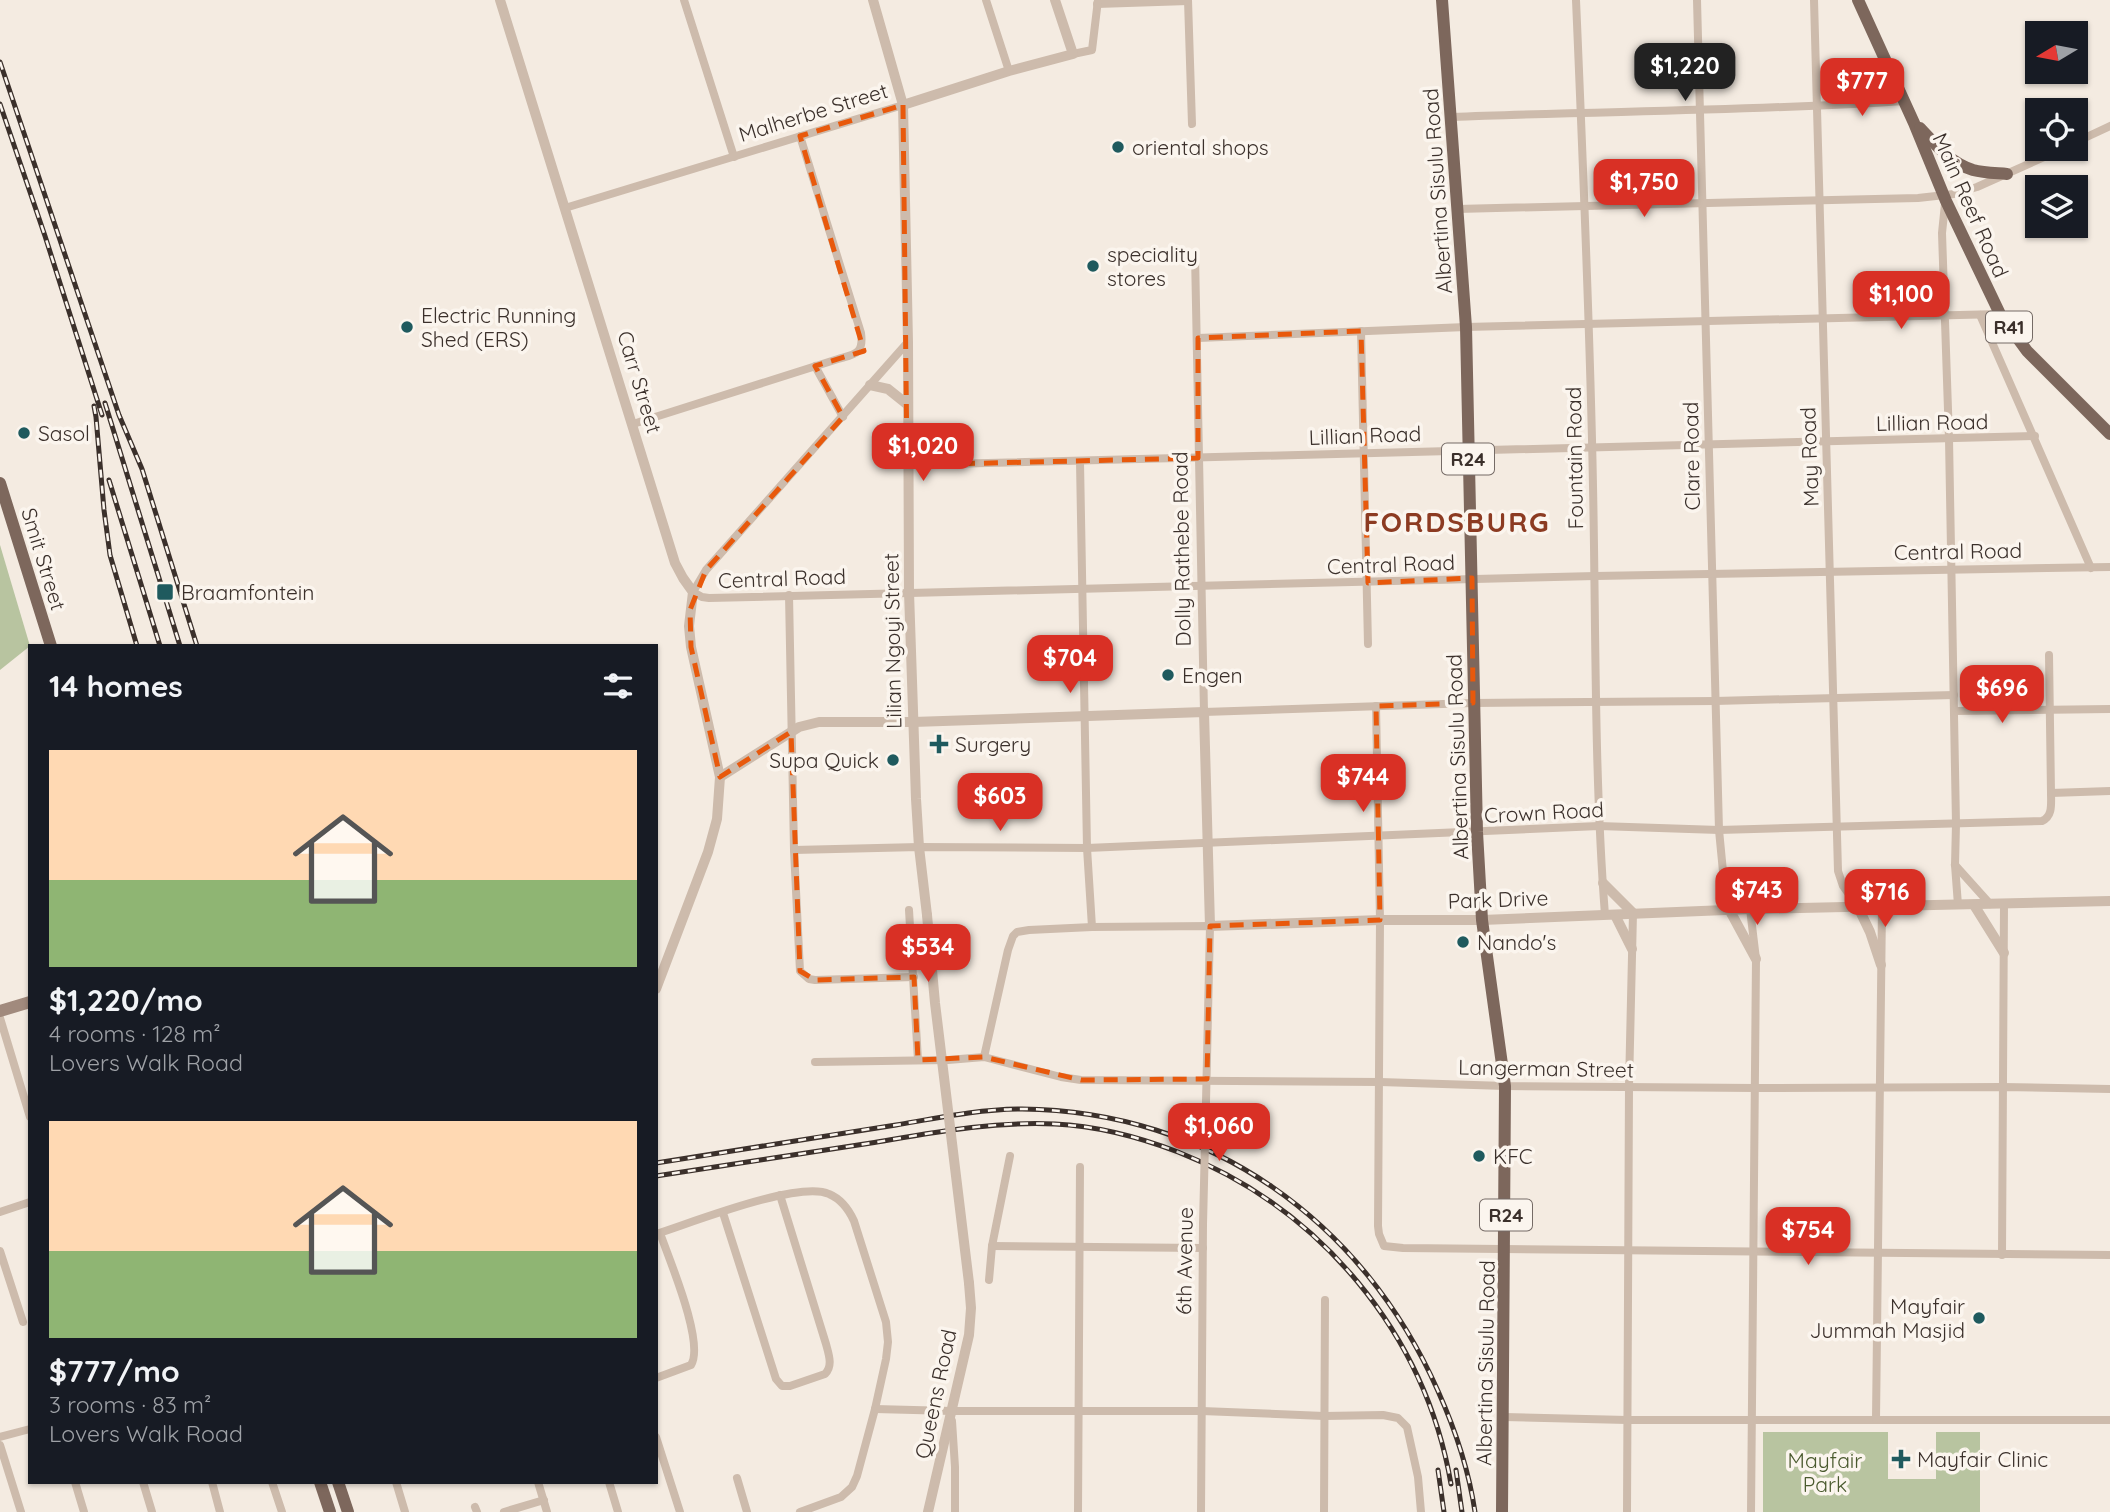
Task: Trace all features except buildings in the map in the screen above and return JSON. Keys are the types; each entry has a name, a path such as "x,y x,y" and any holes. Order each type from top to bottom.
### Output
{"main road":[{"name":"Albertina Sisulu Road","path":"1442,0 1466,327 1473,703 1482,920 1505,1086 1506,1249 1502,1512"},
{"name":"Main Reef Road","path":"1858,0 1905,101 1945,198 2000,314 2043,368 2110,434"},
{"path":"1914,123 1938,149 1962,166 1976,171 2007,174"},
{"name":"Smit Street","path":"0,483 50,644"},
{"path":"0,1011 28,1003"},
{"path":"339,1484 348,1512"},
{"path":"321,1485 330,1512"}],"street":[{"name":"Carr Street","path":"500,0 565,208 637,423 675,563 693,592"},
{"path":"684,0 734,157"},
{"name":"Lilian Ngoyi Street","path":"873,0 903,105 909,592 919,847 969,1283"},
{"path":"986,0 1009,71"},
{"path":"1055,0 1073,54 1092,50 1098,2 1188,0 1192,124"},
{"name":"Fountain Road","path":"1576,0 1592,447 1599,826 1603,883 1610,915"},
{"name":"Clare Road","path":"1697,0 1719,830 1730,911"},
{"name":"May Road","path":"1814,0 1837,827 1840,878 1858,907"},
{"name":"Malherbe Street","path":"565,208 1009,71 1073,54"},
{"path":"1451,117 1817,107 1905,101"},
{"path":"2088,136 2110,126"},
{"path":"637,423 855,354 859,350 862,343 800,136"},
{"path":"1457,209 1945,198 2036,161"},
{"path":"1945,198 1942,233 1958,905"},
{"name":"Dolly Rathebe Road","path":"1195,254 1207,843"},
{"path":"1198,338 1466,327 2000,314"},
{"path":"1980,315 2091,568"},
{"path":"1361,331 1368,644"},
{"path":"658,984 708,852 717,819 720,777 691,647 689,626 693,592 706,570 908,342"},
{"path":"816,366 843,417"},
{"path":"870,385 894,393 908,405"},
{"name":"Lillian Road","path":"908,465 2035,436"},
{"path":"1080,462 1087,848 1092,927"},
{"name":"Central Road","path":"693,592 709,598 1367,583 1472,578 2110,567"},
{"path":"789,595 794,850 800,971 815,981 914,977"},
{"name":"Crown Road","path":"794,850 919,847 1087,848 1599,826 1719,830 2042,821 2050,813 2051,793 2049,655"},
{"path":"720,777 791,732 819,722 913,722 1473,703 1954,695"},
{"path":"1376,706 1380,920 1378,1226 1384,1245 1403,1248 1755,1253 2110,1255"},
{"path":"1954,711 2110,709"},
{"path":"2051,793 2110,791"},
{"name":"6th Avenue","path":"1201,1512 1203,1224 1210,926 1207,843"},
{"path":"1955,865 1990,904"},
{"path":"1724,882 1750,909 1756,959 1751,1512"},
{"path":"1603,883 1633,913 1629,1086 1627,1512"},
{"name":"Park Drive","path":"984,1057 1008,950 1017,932 1029,930 1380,920 1482,920 1750,909 2110,901"},
{"path":"2001,1255 2004,904"},
{"path":"1974,905 2004,953"},
{"path":"1858,907 1881,965"},
{"path":"1876,1419 1882,907"},
{"path":"909,910 918,1059"},
{"path":"1730,911 1756,959"},
{"path":"1610,915 1632,949"},
{"path":"0,1018 28,1110"},
{"name":"Langerman Street","path":"815,1062 984,1057 1081,1080 1207,1079 1505,1086 2110,1089"},
{"path":"989,1280 992,1246 1010,1156"},
{"path":"1078,1512 1080,1167"},
{"path":"658,1377 691,1365 696,1353 695,1340 658,1233 780,1195 810,1190 829,1194 848,1209 886,1322 886,1359 875,1409 852,1487 841,1497 800,1512"},
{"path":"723,1213 778,1382 784,1387 825,1374 829,1371 830,1362 780,1195"},
{"path":"0,1212 28,1203"},
{"path":"992,1246 1203,1248"},
{"path":"0,1251 23,1322"},
{"name":"Queens Road","path":"928,1512 969,1335 969,1283"},
{"path":"1324,1512 1325,1300"},
{"path":"875,1409 1383,1415 1398,1418 1407,1427 1421,1512"},
{"path":"951,1411 955,1512"},
{"path":"1504,1417 1627,1420 2110,1420"},
{"path":"0,1437 28,1430"},
{"path":"658,1443 680,1512"},
{"path":"0,1446 20,1512"},
{"path":"737,1478 747,1512"},
{"path":"76,1484 85,1512"},
{"path":"144,1484 152,1512"},
{"path":"213,1484 220,1512"},
{"path":"273,1484 282,1512"},
{"path":"397,1484 405,1512"},
{"path":"539,1484 547,1512"},
{"path":"610,1484 618,1512"},
{"path":"504,1512 544,1500"}],"highlighted area":[{"path":"903,105 907,465 1198,458 1198,338 1361,331 1368,583 1472,578 1473,703 1376,706 1380,920 1210,926 1207,1079 1081,1080 984,1057 918,1060 914,977 815,980 800,971 791,732 720,777 691,647 690,610 706,570 843,417 815,366 864,351 800,136"}],"green space":[{"path":"0,545 29,644 0,670"},
{"name":"Mayfair Park","path":"1763,1432 1888,1432 1888,1479 1936,1479 1936,1432 1980,1432 1980,1512 1763,1512"}],"railway":[{"path":"0,62 119,415 142,469 196,644"},
{"path":"0,104 102,415"},
{"path":"105,403 179,644"},
{"path":"94,406 110,555 136,644"},
{"path":"109,480 159,644"},
{"path":"658,1163 959,1114 1022,1109 1091,1115 1156,1130 1216,1154 1272,1187 1323,1228 1368,1276 1406,1330 1438,1391 1461,1450 1475,1512"},
{"path":"658,1176 939,1132 1009,1124 1086,1127 1133,1137 1178,1152 1229,1176 1277,1206 1320,1242 1358,1282 1391,1327 1417,1376 1438,1429 1451,1484"},
{"path":"1438,1470 1444,1512"},
{"path":"1456,1470 1462,1512"}],"place":[{"name":"oriental shops","path":"1118,147"},
{"name":"speciality stores","path":"1093,266"},
{"name":"Electric Running Shed (ERS)","path":"407,327"},
{"name":"Sasol","path":"24,433"},
{"name":"Braamfontein","path":"165,592"},
{"name":"Engen","path":"1168,675"},
{"name":"Surgery","path":"939,744"},
{"name":"Supa Quick","path":"893,760"},
{"name":"Nando's","path":"1463,942"},
{"name":"KFC","path":"1479,1156"},
{"name":"Mayfair Jummah Masjid","path":"1979,1318"},
{"name":"Mayfair Clinic","path":"1901,1459"}],"district":[{"name":"FORDSBURG","path":"1457,521"}]}
